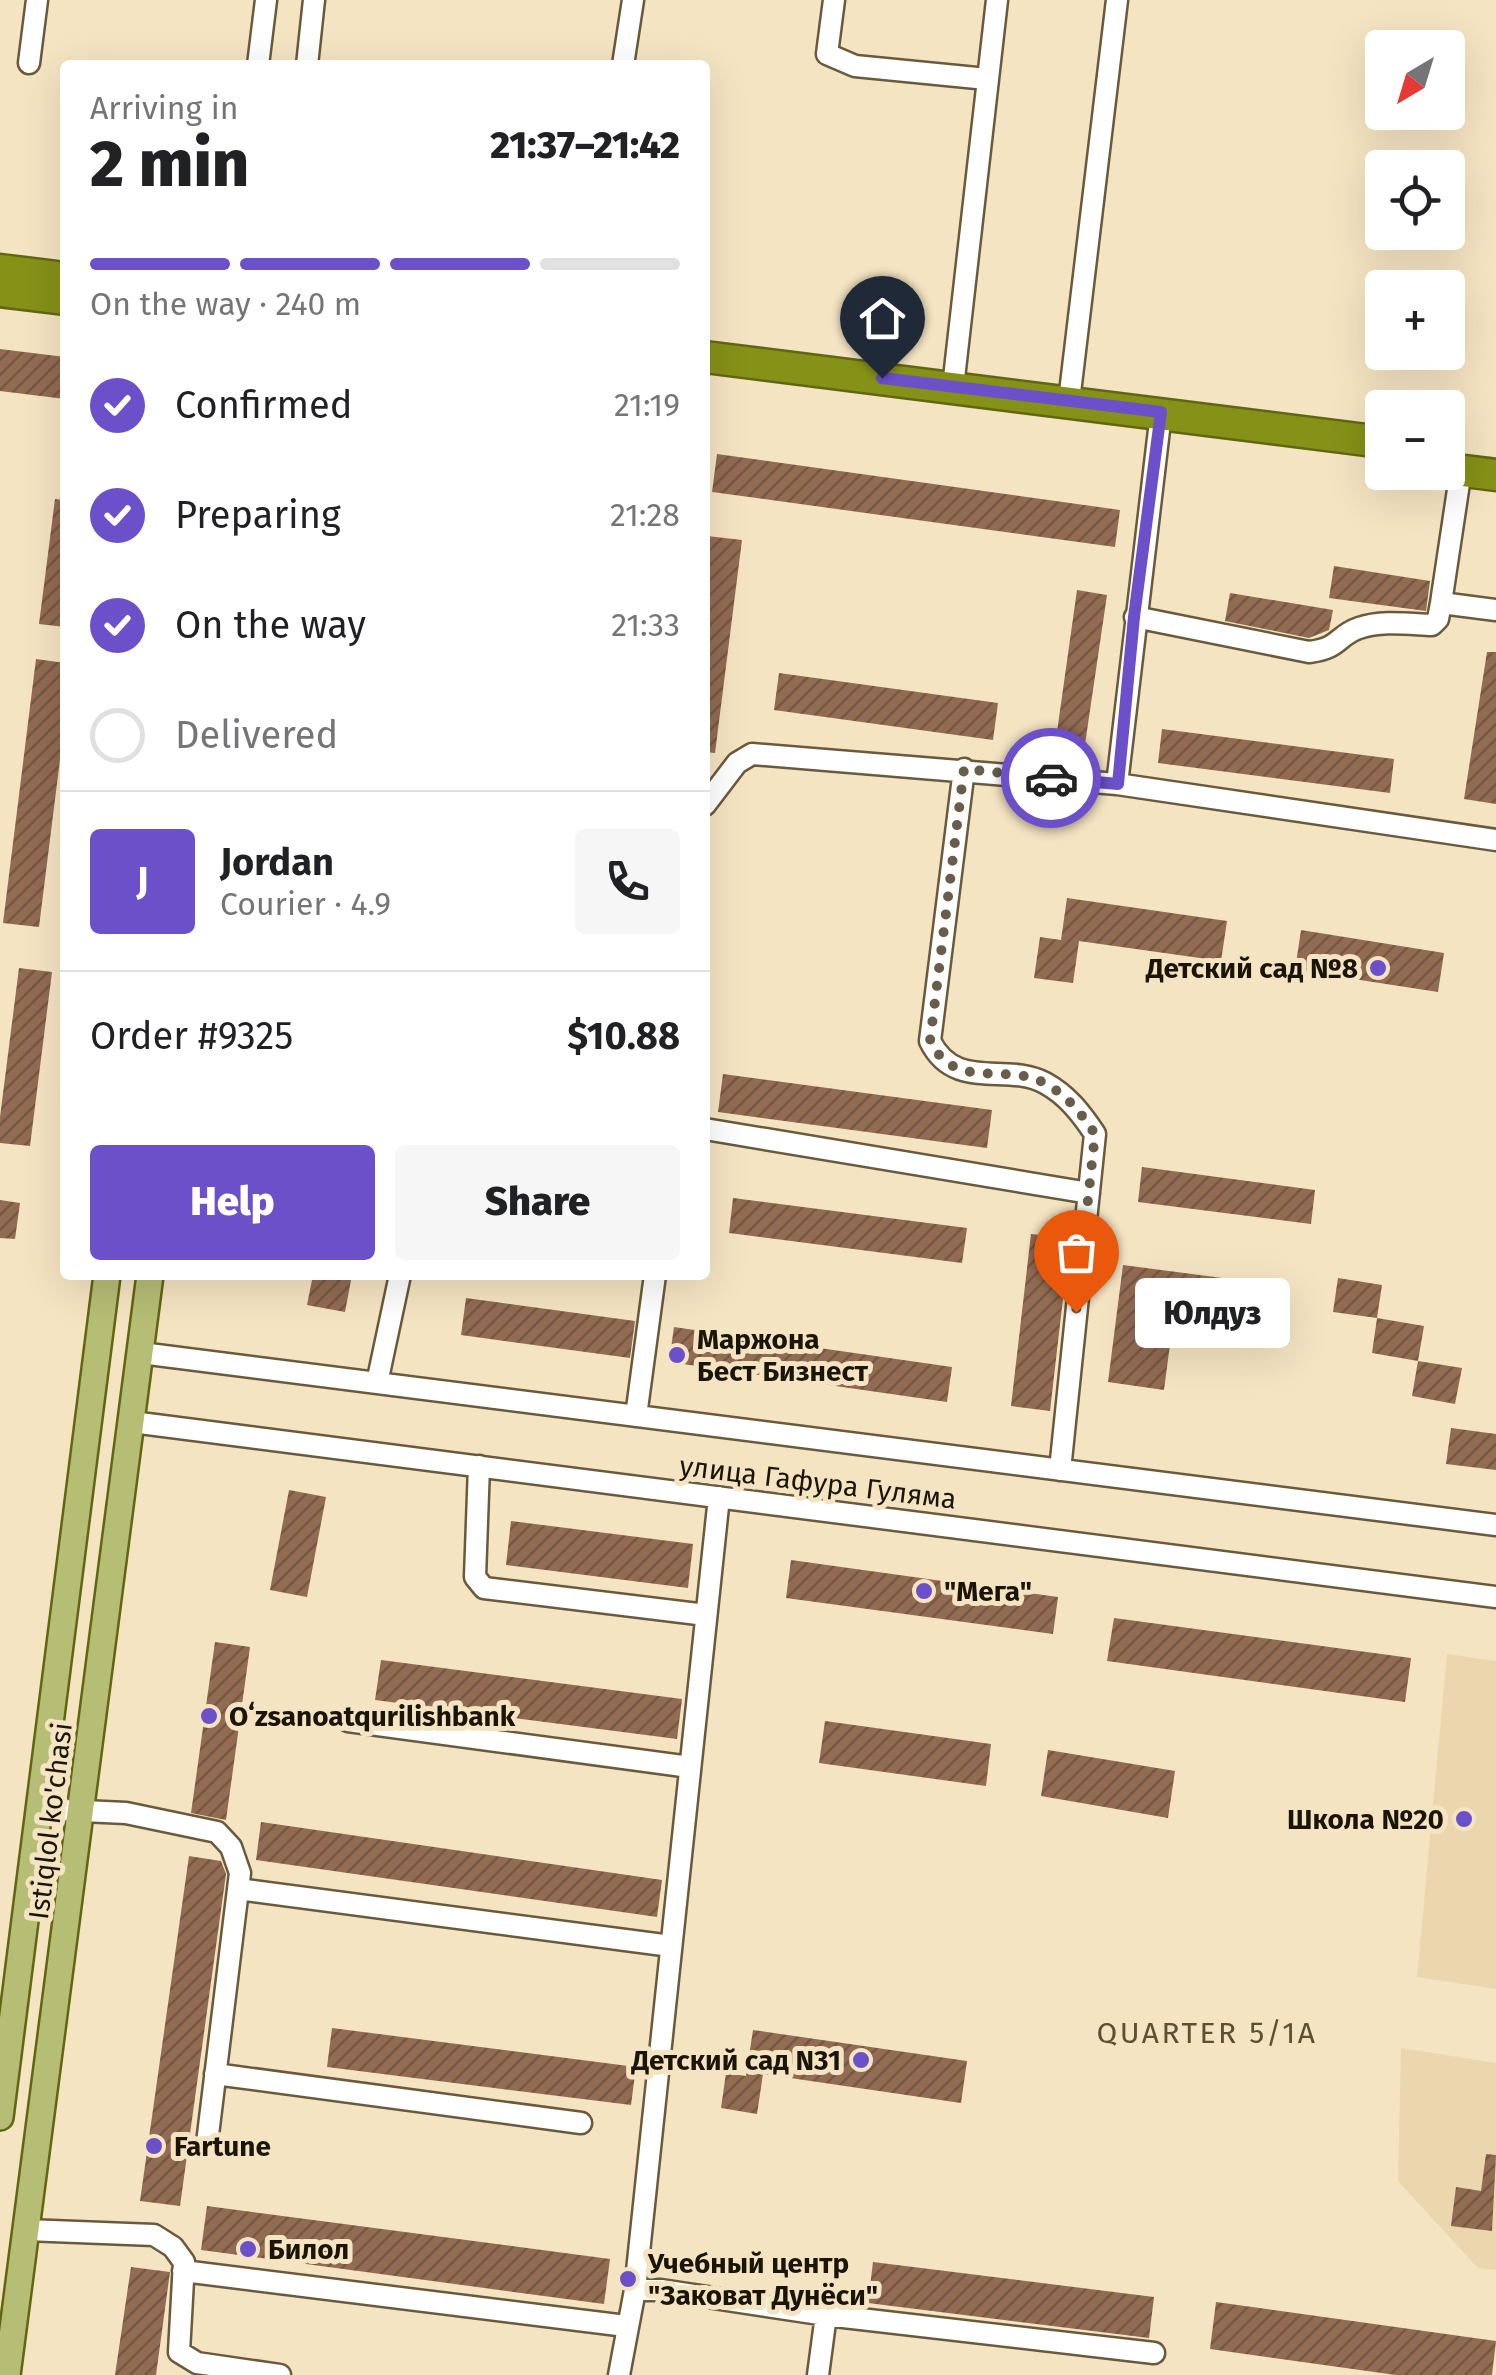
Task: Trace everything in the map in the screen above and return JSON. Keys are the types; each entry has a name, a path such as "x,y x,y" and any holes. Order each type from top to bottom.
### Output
{"highway":[{"path":"0,270 60,277"},
{"path":"0,291 60,299"},
{"path":"710,357 1069,401 1365,457"},
{"path":"710,376 1365,440"},
{"path":"1465,461 1496,457"},
{"path":"1465,467 1496,475"}],"main road":[{"name":"Istiqlol ko'chasi","path":"0,2118 105,1280"},
{"name":"Istiqlol ko'chasi","path":"7,2375 149,1280"}],"street":[{"path":"30,63 37,0"},
{"path":"259,60 266,0"},
{"path":"308,60 314,0"},
{"path":"624,60 633,0"},
{"path":"834,0 827,54 855,66 987,79"},
{"path":"953,387 997,0"},
{"path":"1069,401 1117,0"},
{"path":"1118,784 1134,617 1160,421"},
{"path":"1134,617 1309,652 1330,649 1354,629 1381,623 1432,624 1438,619 1441,603 1450,490"},
{"path":"1441,603 1496,610"},
{"path":"710,798 736,763 752,754 1118,784 1496,840"},
{"path":"964,769 930,1041 937,1056 960,1070 1041,1080 1074,1105 1095,1134 1060,1470"},
{"path":"710,1130 1089,1193"},
{"path":"378,1383 399,1280"},
{"path":"636,1416 654,1280"},
{"path":"141,1353 1496,1526"},
{"name":"улица Гафура Гуляма","path":"132,1422 1496,1597"},
{"path":"479,1466 475,1577 484,1588 706,1615"},
{"path":"619,2375 635,2290 719,1497"},
{"path":"348,1721 690,1767"},
{"path":"39,1808 126,1813 217,1832 232,1847 240,1873 207,2144"},
{"path":"238,1889 671,1946"},
{"path":"215,2074 580,2123"},
{"path":"26,2230 154,2235 174,2247 184,2262 179,2352 197,2363 280,2375"},
{"path":"183,2271 626,2326"},
{"path":"635,2290 661,2290 826,2315 1154,2353"},
{"path":"818,2375 826,2315"}],"shaded area":[{"name":"Школа №20","path":"1447,1654 1496,1661 1496,1989 1417,1977"},
{"path":"1401,2048 1496,2063 1496,2270 1478,2268 1398,2181"}],"building":[{"path":"0,349 60,356 60,398 0,391"},
{"path":"717,454 1120,510 1115,547 712,492"},
{"path":"55,499 60,500 60,626 39,624"},
{"path":"710,536 742,540 715,753 710,752"},
{"path":"1334,566 1430,581 1426,611 1329,598"},
{"path":"1077,590 1107,595 1084,751 1055,746"},
{"path":"1230,593 1333,610 1329,630 1309,638 1225,621"},
{"path":"1487,652 1496,652 1496,804 1464,799"},
{"path":"36,659 60,662 60,760 39,927 3,923"},
{"path":"779,673 998,703 993,740 774,710"},
{"path":"1162,729 1394,759 1390,793 1158,763"},
{"path":"1067,898 1227,921 1221,961 1079,941 1073,983 1034,978 1040,937 1061,940"},
{"path":"1301,930 1444,953 1438,992 1295,970"},
{"path":"19,968 52,972 30,1146 0,1143"},
{"path":"723,1074 992,1110 987,1148 718,1112"},
{"path":"1142,1167 1315,1190 1311,1224 1138,1202"},
{"path":"733,1198 967,1228 962,1263 729,1233"},
{"path":"0,1200 20,1203 15,1239 0,1238"},
{"path":"1031,1234 1070,1238 1050,1411 1011,1406"},
{"path":"1123,1265 1276,1285 1270,1327 1174,1314 1164,1390 1108,1382"},
{"path":"1338,1278 1382,1285 1377,1318 1333,1312"},
{"path":"312,1280 351,1280 345,1312 307,1305"},
{"path":"466,1298 635,1321 630,1358 461,1335"},
{"path":"1377,1318 1424,1326 1418,1361 1372,1353"},
{"path":"674,1327 952,1367 947,1402 669,1362"},
{"path":"1418,1361 1462,1368 1455,1404 1412,1396"},
{"path":"1451,1428 1496,1434 1496,1470 1446,1464"},
{"path":"289,1490 326,1497 307,1597 270,1590"},
{"path":"511,1521 693,1544 688,1588 506,1565"},
{"path":"791,1560 1058,1597 1053,1634 786,1598"},
{"path":"1114,1618 1411,1658 1405,1702 1107,1661"},
{"path":"215,1642 250,1647 226,1820 191,1813"},
{"path":"381,1660 682,1699 677,1739 375,1700"},
{"path":"825,1721 991,1744 986,1786 819,1763"},
{"path":"1048,1750 1175,1771 1168,1818 1041,1796"},
{"path":"261,1822 662,1880 657,1917 256,1860"},
{"path":"189,1856 221,1861 226,1874 180,2206 140,2201"},
{"path":"332,2028 636,2067 631,2105 327,2067"},
{"path":"753,2030 967,2061 961,2103 763,2074 757,2114 721,2108 726,2073 746,2076"},
{"path":"1486,2154 1496,2155 1492,2231 1451,2226 1456,2187 1481,2191"},
{"path":"207,2206 610,2259 604,2304 201,2250"},
{"path":"873,2262 1154,2297 1149,2338 868,2303"},
{"path":"131,2267 170,2272 156,2375 115,2375"},
{"path":"1216,2302 1496,2341 1492,2375 1396,2375 1210,2349"}],"way so far":[{"path":"1051,778 964,769 930,1041 937,1056 960,1070 1041,1080 1074,1105 1095,1134 1076,1312"}],"place":[{"name":"Детский сад №8","path":"1378,968"},
{"name":"Юлдуз","path":"1076,1312"},
{"name":"Маржона Бест Бизнест","path":"677,1355"},
{"name":"\"Мега\"","path":"924,1591"},
{"name":"Oʻzsanoatqurilishbank","path":"209,1716"},
{"name":"Школа №20","path":"1464,1819"},
{"name":"Детский сад N31","path":"861,2060"},
{"name":"Fartune","path":"154,2146"},
{"name":"Билол","path":"248,2249"},
{"name":"Учебный центр \"Заковат Дунёси\"","path":"628,2279"}],"district":[{"name":"QUARTER 5/1A","path":"1207,2033"}],"route":[{"path":"882,378 1161,412 1134,617 1118,784 1051,778"}]}
